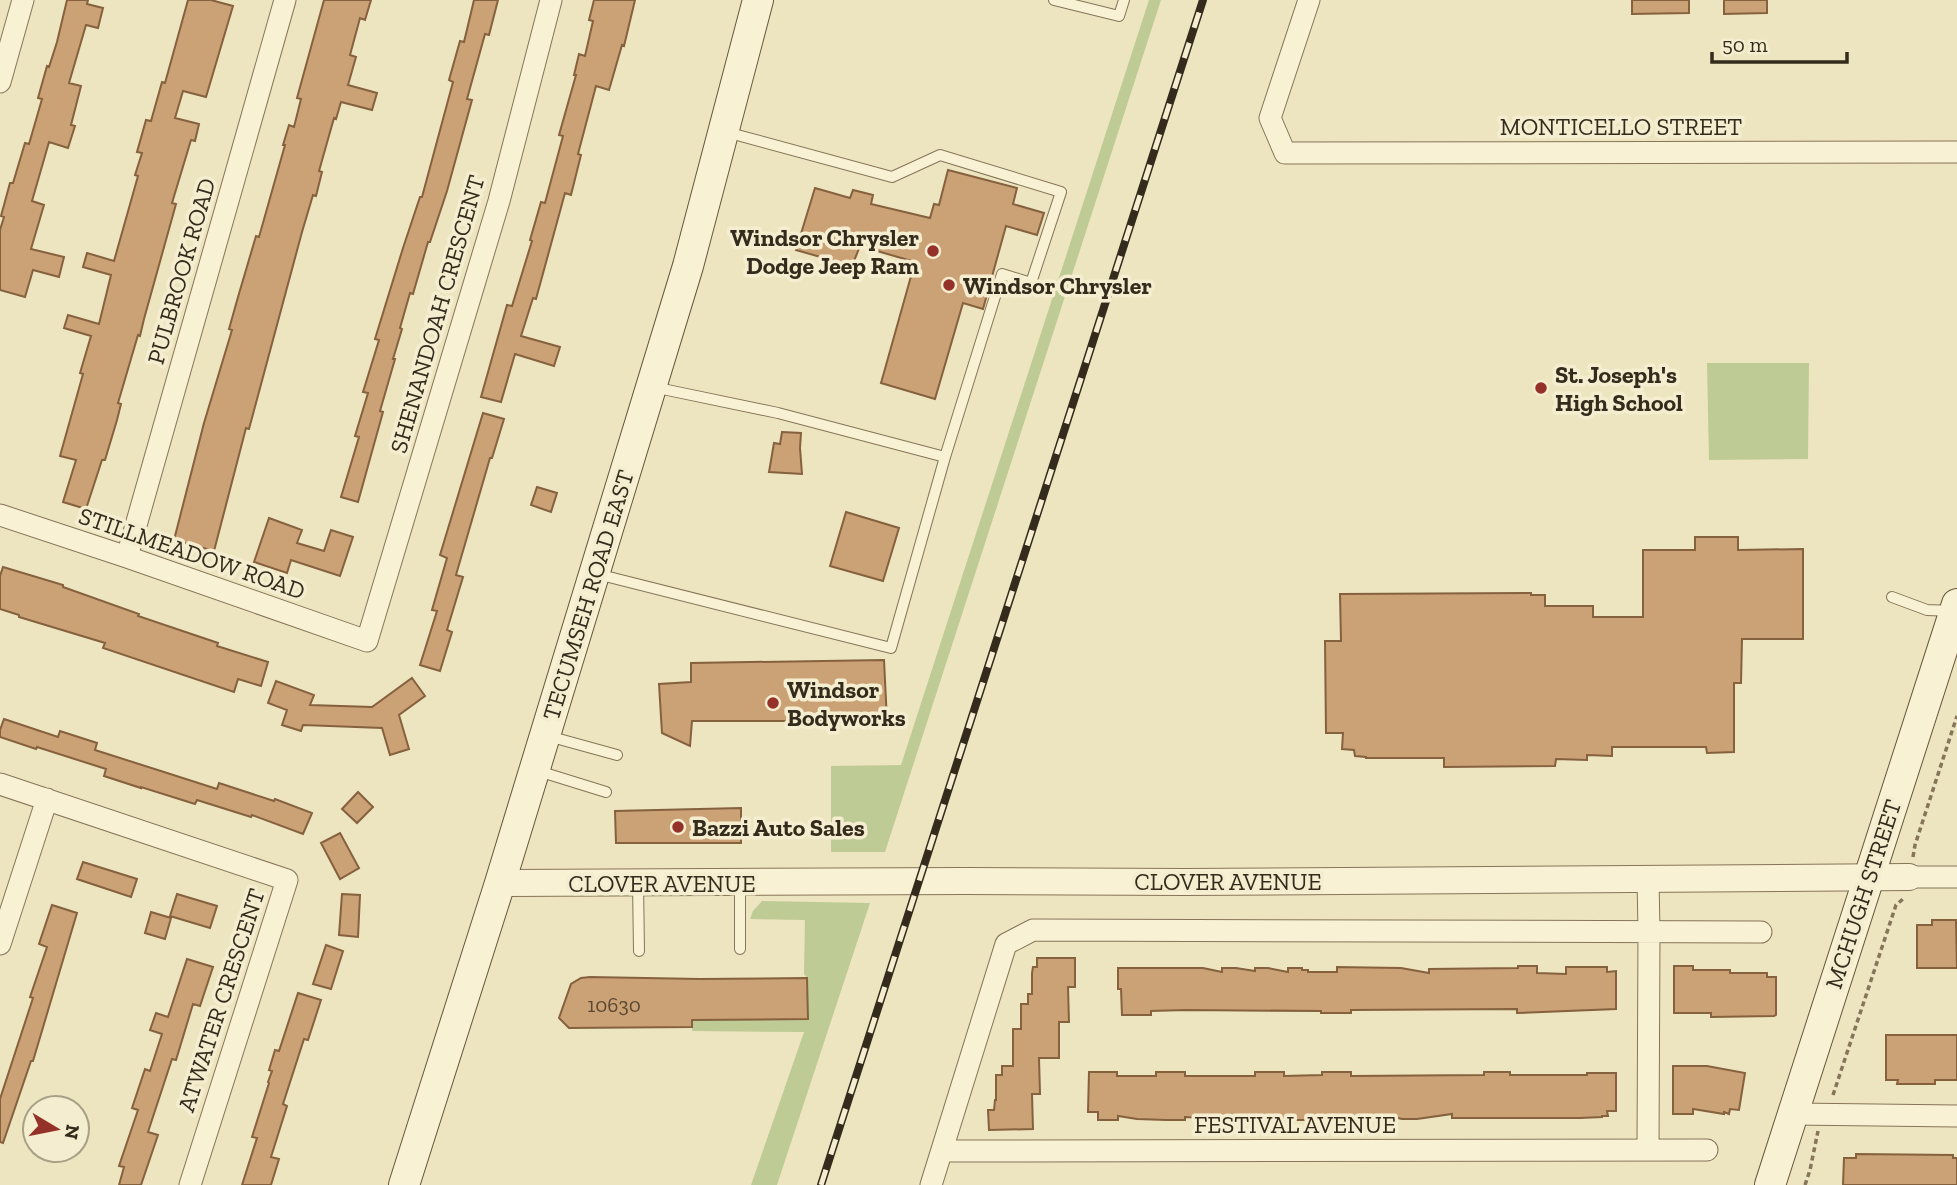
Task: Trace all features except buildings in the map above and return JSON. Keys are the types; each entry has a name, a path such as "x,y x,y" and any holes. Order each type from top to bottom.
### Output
{"main road":[{"name":"TECUMSEH ROAD EAST","path":"404,1185 500,883 688,266 758,0"},
{"name":"MCHUGH STREET","path":"1770,1185 1956,608"}],"street":[{"path":"0,82 23,0"},
{"name":"PULBROOK ROAD","path":"127,557 285,0"},
{"name":"SHENANDOAH CRESCENT","path":"367,641 499,201 551,0"},
{"name":"MONTICELLO STREET","path":"1309,0 1270,118 1285,153 1957,152"},
{"name":"STILLMEADOW ROAD","path":"0,515 367,641"},
{"name":"ATWATER CRESCENT","path":"0,783 287,880 190,1185"},
{"path":"0,943 47,799"},
{"name":"CLOVER AVENUE","path":"500,883 1868,877 1906,887 1957,877"},
{"path":"1648,878 1648,1150"},
{"name":"CLOVER AVENUE","path":"942,1151 1006,944 1034,930 1761,932"},
{"path":"1794,1114 1957,1116"},
{"name":"FESTIVAL AVENUE","path":"942,1151 1707,1150"},
{"path":"931,1185 942,1151"}],"lane":[{"path":"1054,0 1119,16 1125,0"},
{"path":"594,573 891,648 945,457 1002,274 1031,283 1061,192 940,155 892,177 723,131"},
{"path":"651,386 778,412 945,457"},
{"path":"1892,597 1927,610 1956,608"},
{"path":"545,735 617,755"},
{"path":"534,770 606,793"},
{"path":"638,883 639,951"},
{"path":"740,883 740,949"}],"path":[{"path":"1915,845 1957,716"},
{"path":"1833,1095 1896,905 1906,887"},
{"path":"1805,1185 1817,1132"}],"green space":[{"path":"1149,0 1161,0 885,852 831,852 831,766 901,765"},
{"path":"1707,363 1809,363 1808,459 1709,460"},
{"path":"762,901 870,903 777,1185 751,1185 804,1032 692,1031 692,978 710,979 711,1019 807,1019 805,920 750,919"}],"railway":[{"path":"821,1185 1203,0"}],"place":[{"name":"Windsor Chrysler Dodge Jeep Ram","path":"933,251"},
{"name":"Windsor Chrysler","path":"949,285"},
{"name":"St. Joseph's High School","path":"1541,388"},
{"name":"Windsor Bodyworks","path":"773,703"},
{"name":"Bazzi Auto Sales","path":"678,827"}]}
